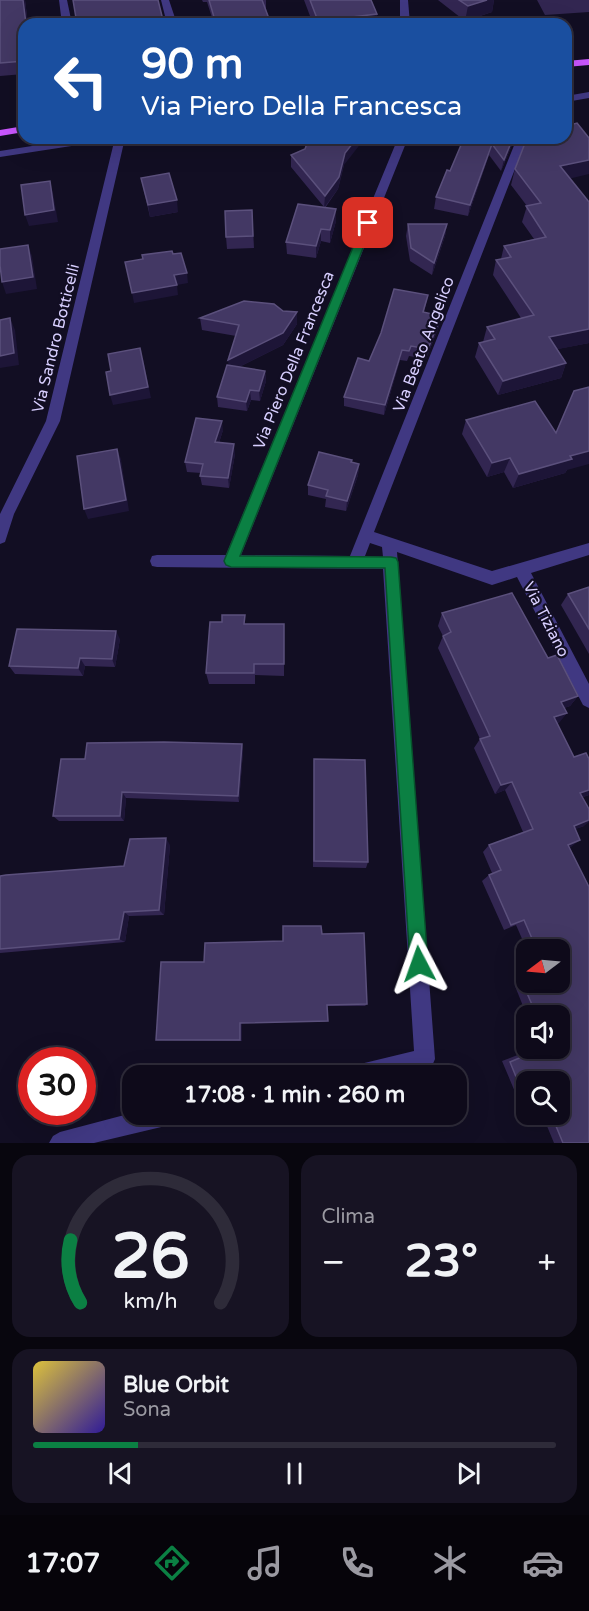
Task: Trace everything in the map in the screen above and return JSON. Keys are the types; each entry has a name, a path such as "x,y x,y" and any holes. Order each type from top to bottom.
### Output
{"main road":[{"path":"572,63 589,62"},
{"path":"0,133 18,130"}],"street":[{"path":"63,0 66,18"},
{"path":"165,0 170,18"},
{"path":"404,0 405,18"},
{"path":"572,98 589,95"},
{"path":"0,154 65,144"},
{"name":"Via Sandro Botticelli","path":"0,538 7,514 53,421 119,144"},
{"name":"Via Piero Della Francesca","path":"231,561 401,144"},
{"name":"Via Beato Angelico","path":"355,562 520,144"},
{"path":"365,535 390,553 492,578 522,571 589,549"},
{"path":"157,561 355,562 390,553"},
{"path":"390,553 425,1059 399,1065"},
{"name":"Via Tiziano","path":"522,571 589,700"},
{"path":"60,1143 123,1125"}],"building":[{"path":"0,0 23,0 25,18 18,18 18,62 0,63"},
{"path":"73,0 158,0 162,18 76,18"},
{"path":"209,0 262,0 269,18 214,18"},
{"path":"310,0 371,0 377,14 343,18 317,18"},
{"path":"459,0 487,0 468,6"},
{"path":"577,123 589,138 589,160 560,166 589,202 589,329 549,337 566,363 503,381 479,343 495,339 487,327 534,315 496,260 511,257 504,246 546,237 526,206 541,203 515,169 525,144 572,144 572,124"},
{"path":"307,144 352,144 345,153 339,177 325,196 291,155 305,149"},
{"path":"461,144 492,144 470,205 436,197 447,170 450,171"},
{"path":"492,144 511,144 504,160"},
{"path":"169,173 177,200 148,205 141,178"},
{"path":"50,181 54,210 25,215 21,185"},
{"path":"298,204 336,209 330,230 321,229 316,246 286,242"},
{"path":"252,210 253,236 226,237 225,211"},
{"path":"408,224 447,224 434,263 411,248"},
{"path":"28,245 33,277 2,282 0,249"},
{"path":"172,251 173,254 181,253 187,273 174,275 177,285 132,293 125,262 143,259 142,255"},
{"path":"394,289 428,295 423,312 441,316 428,349 411,346 409,351 402,350 385,405 344,397 358,358 369,361 381,333"},
{"path":"244,301 274,304 283,311 297,312 283,333 228,360 239,325 200,318"},
{"path":"10,318 14,353 0,356 0,320"},
{"path":"140,348 148,387 110,395 106,372 111,371 108,354"},
{"path":"227,365 265,371 259,391 250,390 246,402 217,397"},
{"path":"589,387 589,451 570,456 572,459 519,474 510,458 492,463 466,420 535,401 556,433 574,391"},
{"path":"196,418 222,421 215,442 234,444 228,478 200,476 203,464 185,462"},
{"path":"117,449 126,500 84,509 77,456"},
{"path":"319,452 352,460 351,462 359,464 347,501 326,496 328,490 308,485"},
{"path":"589,587 589,629 568,594"},
{"path":"512,593 548,658 557,655 578,696 561,702 567,713 554,717 574,757 586,753 589,759 589,790 580,793 589,809 589,820 574,826 580,840 568,845 589,887 589,1143 563,1143 556,1125 570,1125 570,1071 516,1071 516,1077 510,1062 517,1059 570,1059 570,1005 532,1005 527,993 570,993 570,939 532,939 524,920 511,925 489,875 501,870 489,845 533,829 512,782 501,785 480,739 490,736 443,636 451,632 442,613"},
{"path":"222,615 245,615 244,624 284,624 284,664 254,664 254,673 206,673 210,622 222,622"},
{"path":"17,629 116,631 112,659 80,658 78,668 9,666"},
{"path":"87,743 242,744 238,796 122,792 120,816 53,816 61,759 85,759"},
{"path":"314,759 365,760 368,862 314,861"},
{"path":"166,838 159,910 124,912 119,939 0,949 0,876 124,866 130,839"},
{"path":"283,926 321,926 322,934 364,933 367,1004 327,1005 328,1021 240,1023 240,1040 156,1040 161,962 204,962 205,943 283,941"}],"route":[{"path":"368,223 231,561 391,562 419,964"}]}
